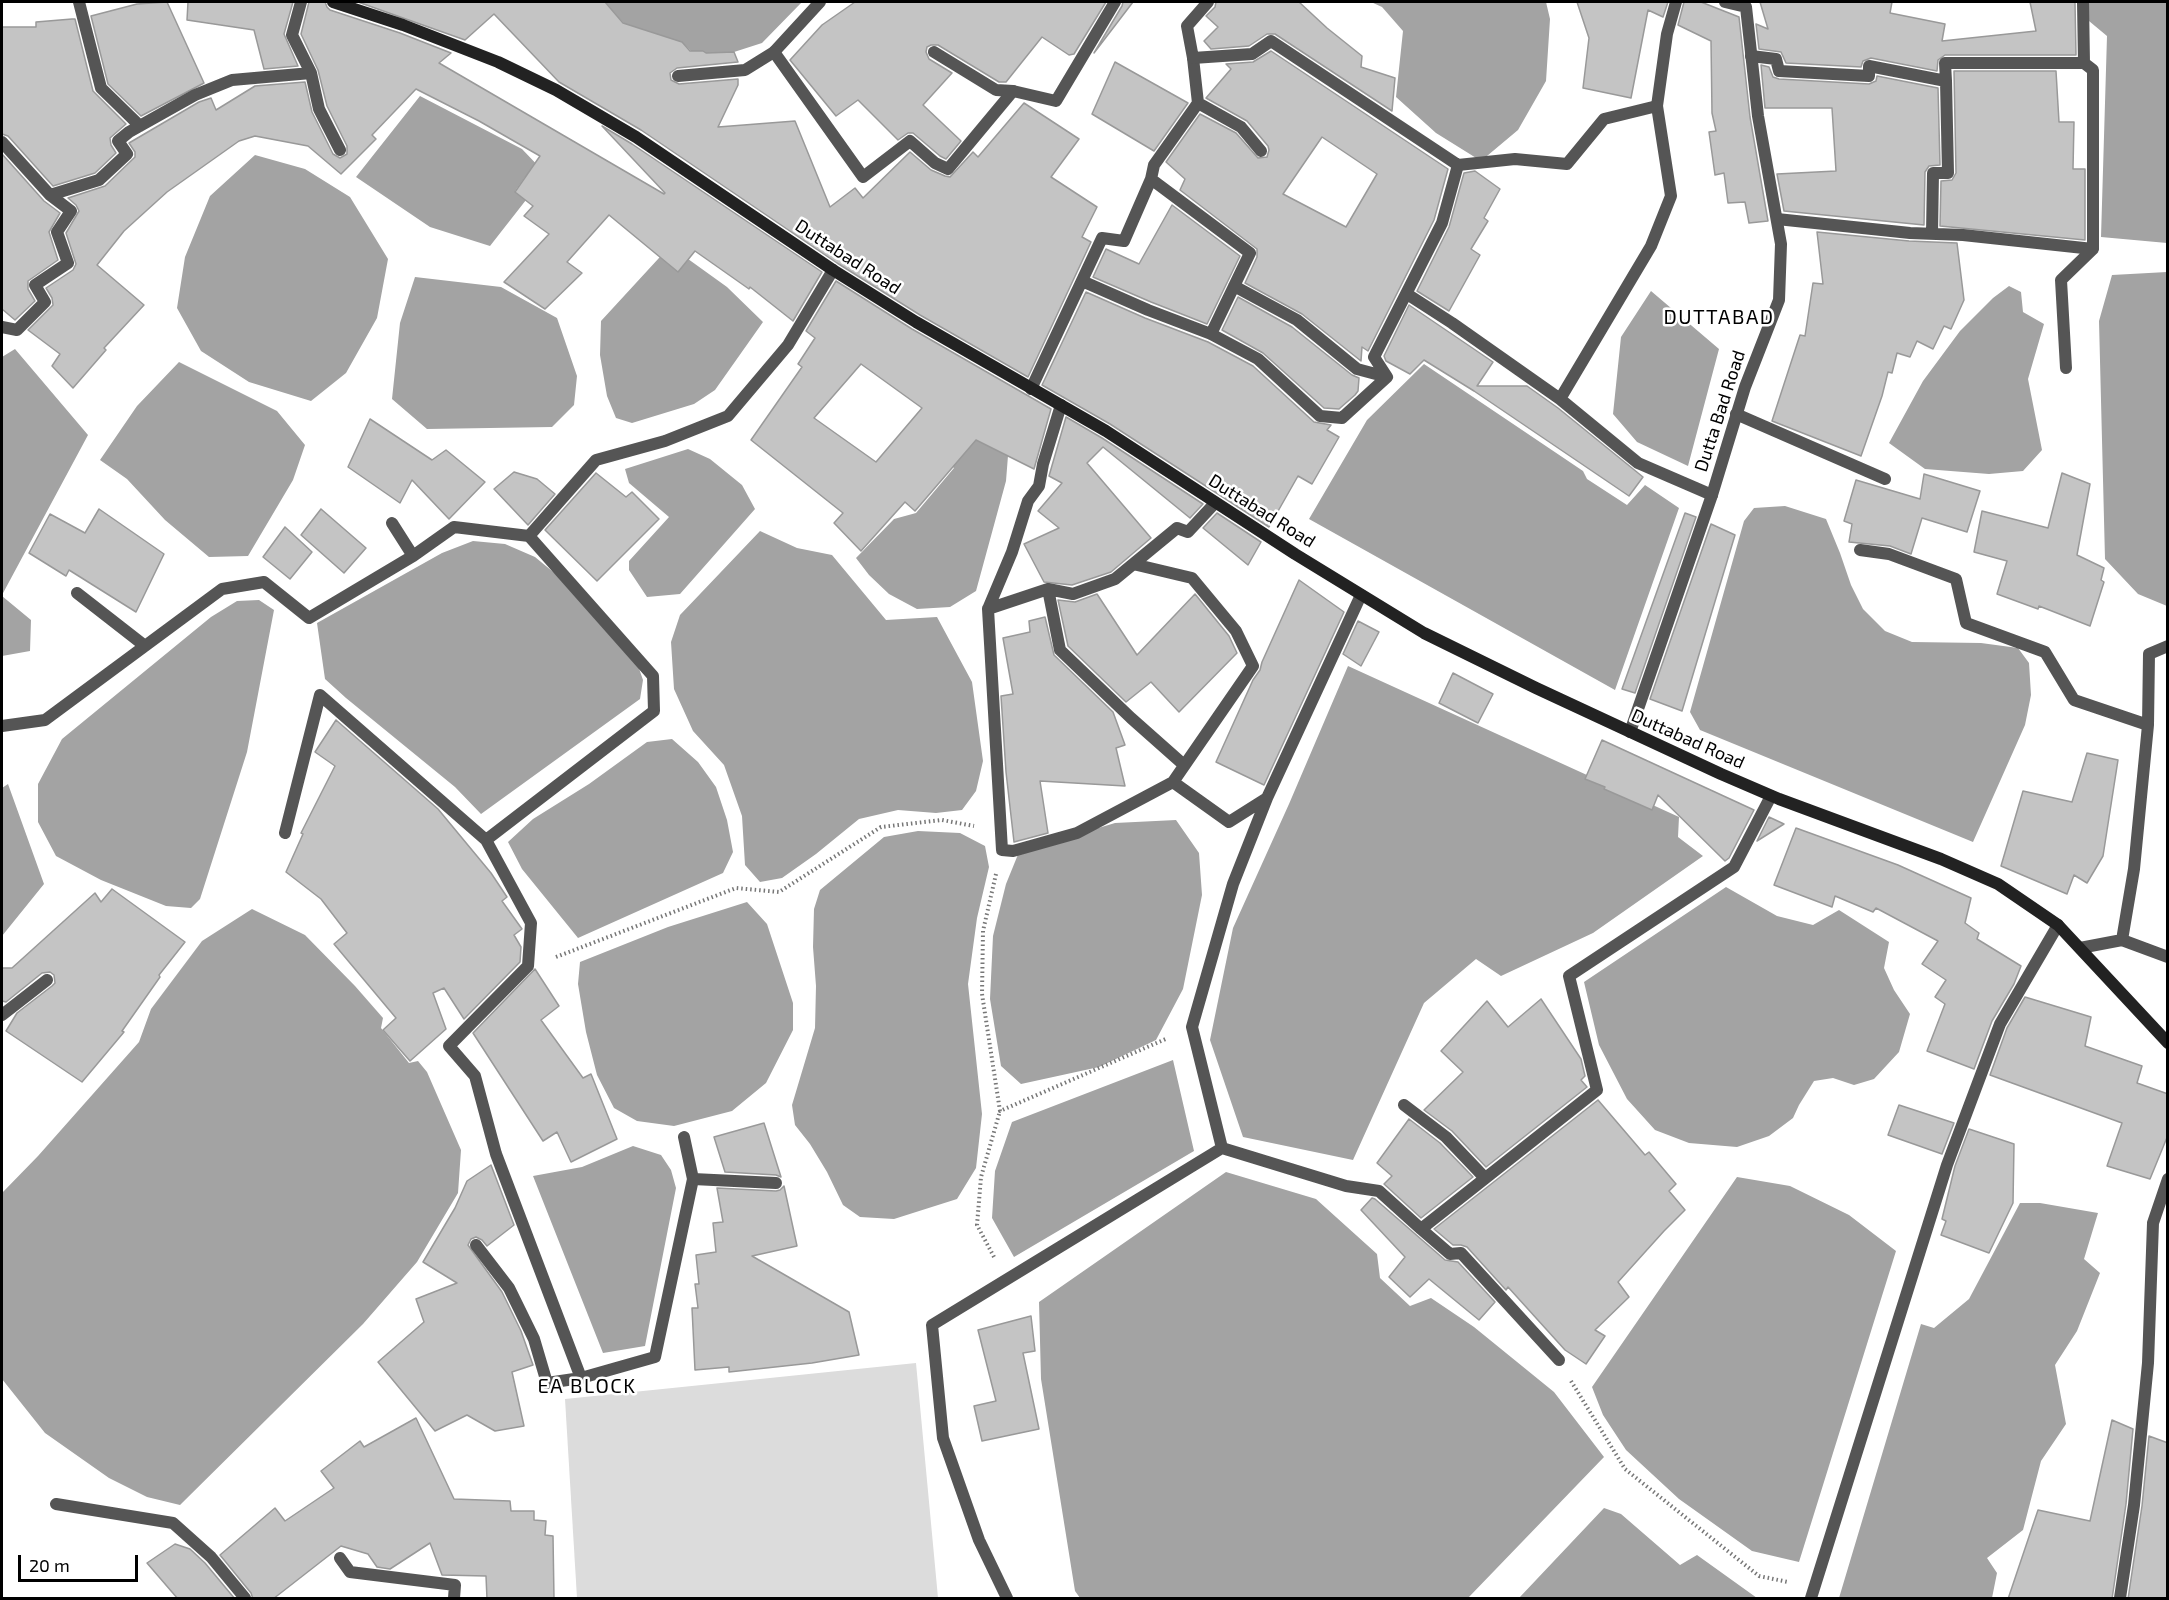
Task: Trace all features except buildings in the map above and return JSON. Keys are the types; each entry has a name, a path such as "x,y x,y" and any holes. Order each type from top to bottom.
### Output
{"main road":[{"name":"Duttabad Road","path":"333,2 403,25 498,62 556,90 636,137 833,270 916,322 1106,431 1215,503 1424,633 1630,732 1771,795 1941,859 1998,884 2058,925 2168,1043"}],"street":[{"path":"79,2 101,88 140,126"},
{"path":"300,2 292,35 311,74 318,109 340,150"},
{"path":"678,76 745,70 774,52 820,2"},
{"path":"934,52 996,90 1013,91 1056,101 1115,2"},
{"path":"1031,389 1102,238 1124,241 1151,179 1154,165 1198,103 1187,26 1208,2"},
{"path":"1560,399 1651,246 1671,196 1657,106 1667,34 1676,2"},
{"name":"Dutta Bad Road","path":"1630,732 1712,495 1745,387 1779,300 1781,244 1758,116 1746,7 1725,2"},
{"path":"2083,2 2084,63"},
{"path":"1193,58 1252,54 1270,41 1458,165 1515,159 1567,164 1604,119 1657,106"},
{"path":"774,52 863,177 910,141 935,163 948,169 1013,91"},
{"path":"1751,56 1776,59 1779,71 1869,76 1869,66 1946,81"},
{"path":"1932,234 1933,172 1948,173 1945,63 2084,63 2094,70 2093,249 2061,280 2066,368"},
{"path":"50,195 99,180 127,154 118,141 195,95 232,80 311,74"},
{"path":"1198,103 1241,127 1261,151"},
{"path":"2,142 50,195 70,211 57,232 68,263 35,285 45,302 17,330 2,327"},
{"path":"1387,376 1374,357 1442,223 1458,165"},
{"path":"1151,179 1250,253 1211,334"},
{"path":"1777,219 2093,249"},
{"path":"529,536 596,460 665,441 728,416 788,345 833,270"},
{"path":"1082,280 1148,310 1211,334 1258,358 1320,416 1342,418 1387,376"},
{"path":"1234,286 1297,320 1357,369 1387,376"},
{"path":"1407,294 1560,399 1638,463 1712,495"},
{"path":"1061,405 1042,464 1040,486 1028,501 1012,552 988,609 1002,850 1013,851 1077,833 1173,782 1252,666 1236,631 1192,578 1133,564"},
{"path":"1736,414 1885,479"},
{"path":"988,609 1048,589 1073,594 1115,579 1177,528 1188,532 1215,503"},
{"path":"392,523 413,556"},
{"path":"2,726 45,720 222,589 264,582 309,618 413,556 454,527 529,536 653,676 654,711 486,840"},
{"path":"1860,550 1889,554 1956,579 1966,623 2045,652 2074,700 2148,725"},
{"path":"1048,589 1060,650 1184,765"},
{"path":"77,593 146,646"},
{"path":"1222,1148 1192,1027 1233,884 1267,798 1361,595"},
{"path":"2122,940 2134,869 2148,725 2149,654 2168,646"},
{"path":"285,833 320,695 486,840 531,923 528,966 449,1046 475,1076 496,1154 581,1378"},
{"path":"1173,782 1229,822 1267,798"},
{"path":"1420,1229 1597,1090 1569,976 1734,867 1771,795"},
{"path":"1812,1593 1947,1165 2000,1024 2058,925"},
{"path":"2080,948 2122,940 2168,957"},
{"path":"2,1015 47,980"},
{"path":"1404,1105 1446,1137 1485,1178"},
{"path":"476,1245 509,1288 534,1339 548,1383 581,1378 655,1357 693,1179 684,1137"},
{"path":"1007,1599 979,1540 943,1438 932,1325 1222,1148 1346,1186 1379,1191 1450,1254 1461,1253 1558,1360"},
{"path":"693,1179 776,1183"},
{"path":"2120,1599 2134,1505 2148,1363 2153,1223 2168,1179"},
{"path":"56,1504 173,1523 211,1557 245,1599"},
{"path":"340,1558 350,1572 455,1585 454,1599"}],"path":[{"path":"555,957 736,888 779,892 882,827 942,820 988,828 1002,850 983,931 982,994 1000,1111 981,1178 977,1225 1005,1280"},
{"path":"1000,1111 1192,1027"},
{"path":"1558,1360 1624,1469 1759,1576 1812,1593"}],"shaded area":[{"path":"605,2 802,2 762,43 734,52 709,55 691,51 682,42 627,27"},
{"path":"1371,2 1546,2 1550,19 1546,81 1518,130 1481,161 1436,133 1396,97 1403,31 1382,7"},
{"path":"2089,2 2167,2 2167,243 2101,237 2107,36 2089,21"},
{"path":"420,96 522,149 544,172 535,182 525,177 515,191 526,200 490,246 430,227 356,177"},
{"path":"255,155 305,169 350,197 388,259 377,318 346,373 311,401 249,382 201,351 177,308 185,257 210,196"},
{"path":"670,246 727,287 763,322 715,390 694,404 632,423 616,418 607,396 600,355 601,321"},
{"path":"2168,272 2167,606 2138,594 2105,559 2099,321 2112,275"},
{"path":"415,277 501,287 557,318 577,376 574,405 552,427 427,429 392,399 400,323"},
{"path":"2009,286 2021,292 2023,312 2044,324 2028,379 2042,450 2023,471 1989,474 1925,469 1889,443 1923,381 1960,331 1993,298"},
{"path":"1651,291 1719,349 1688,466 1637,442 1613,414 1621,337"},
{"path":"15,349 88,435 2,595 2,357"},
{"path":"179,362 277,411 305,445 293,480 248,556 209,557 165,520 127,479 100,460 137,406"},
{"path":"1424,364 1583,471 1587,479 1627,505 1645,485 1679,508 1615,690 1309,519 1367,420"},
{"path":"967,435 1009,443 1006,481 976,591 950,607 917,609 889,594 869,575 856,558 894,519 916,513 954,468 943,458"},
{"path":"688,449 710,459 742,485 755,509 680,594 647,597 629,570 629,561 669,517 629,483 625,469"},
{"path":"1785,506 1826,519 1851,585 1863,609 1885,631 1912,642 1981,643 2018,648 2029,663 2031,695 2025,725 1973,842 1700,730 1690,712 1744,521 1754,508"},
{"path":"760,531 797,548 832,555 886,620 937,617 972,682 983,761 976,791 962,810 936,813 898,810 859,819 782,878 760,882 745,865 742,816 724,765 693,731 674,689 671,642 680,615"},
{"path":"473,541 505,544 535,557 575,590 635,657 643,680 640,699 481,814 455,787 325,679 317,623 442,553"},
{"path":"2,596 31,620 30,651 2,656"},
{"path":"259,600 274,610 247,752 200,899 191,908 166,906 101,880 56,856 38,822 38,784 62,739 211,617 237,601"},
{"path":"1348,666 1679,817 1678,837 1703,856 1593,933 1501,976 1476,959 1424,1003 1353,1160 1243,1137 1210,1040 1233,928"},
{"path":"672,739 698,762 716,787 727,820 733,852 723,873 578,938 522,869 508,842 533,819 589,784 647,742"},
{"path":"8,784 44,884 2,936 2,788"},
{"path":"1176,820 1199,853 1202,895 1183,989 1156,1040 1099,1067 1021,1084 1001,1066 990,999 993,936 1006,884 1019,852 1115,823"},
{"path":"918,831 960,833 985,846 989,867 977,918 968,984 982,1114 976,1168 957,1199 894,1219 860,1217 843,1205 827,1172 795,1125 792,1105 815,1028 814,909 820,890 884,837"},
{"path":"1726,887 1777,916 1813,925 1839,910 1889,942 1884,968 1894,990 1910,1014 1899,1052 1874,1079 1854,1085 1833,1078 1814,1081 1793,1118 1769,1136 1737,1147 1689,1143 1655,1130 1627,1099 1599,1045 1584,982"},
{"path":"747,902 767,924 793,1003 793,1030 766,1083 732,1111 674,1126 637,1121 614,1108 597,1075 586,1032 578,984 580,962 668,927"},
{"path":"252,909 305,935 383,1018 381,1028 409,1063 418,1061 427,1072 461,1150 458,1193 417,1262 363,1324 180,1505 147,1497 109,1478 45,1433 2,1379 2,1193 38,1156 139,1042 151,1009 202,941"},
{"path":"1173,1060 1194,1151 1014,1257 992,1218 995,1171 1012,1122"},
{"path":"633,1146 661,1155 671,1170 676,1188 645,1346 603,1353 533,1176 582,1167"},
{"path":"1226,1172 1316,1199 1377,1254 1380,1278 1410,1306 1431,1298 1474,1327 1554,1392 1604,1457 1468,1598 1080,1598 1075,1591 1041,1379 1039,1302"},
{"path":"1737,1177 1790,1186 1849,1215 1896,1251 1799,1562 1752,1551 1679,1499 1626,1450 1603,1415 1592,1387"},
{"path":"2020,1203 2040,1203 2098,1213 2084,1259 2100,1273 2077,1331 2055,1365 2066,1424 2041,1461 2023,1530 1987,1558 1997,1573 1992,1598 1839,1598 1921,1324 1934,1328 1969,1299"},
{"path":"916,1363 938,1598 577,1598 565,1399"},
{"path":"1604,1508 1621,1514 1680,1565 1697,1555 1757,1598 1519,1598"}],"district":[{"name":"DUTTABAD","path":"1719,317"},
{"name":"EA BLOCK","path":"587,1386"}]}
